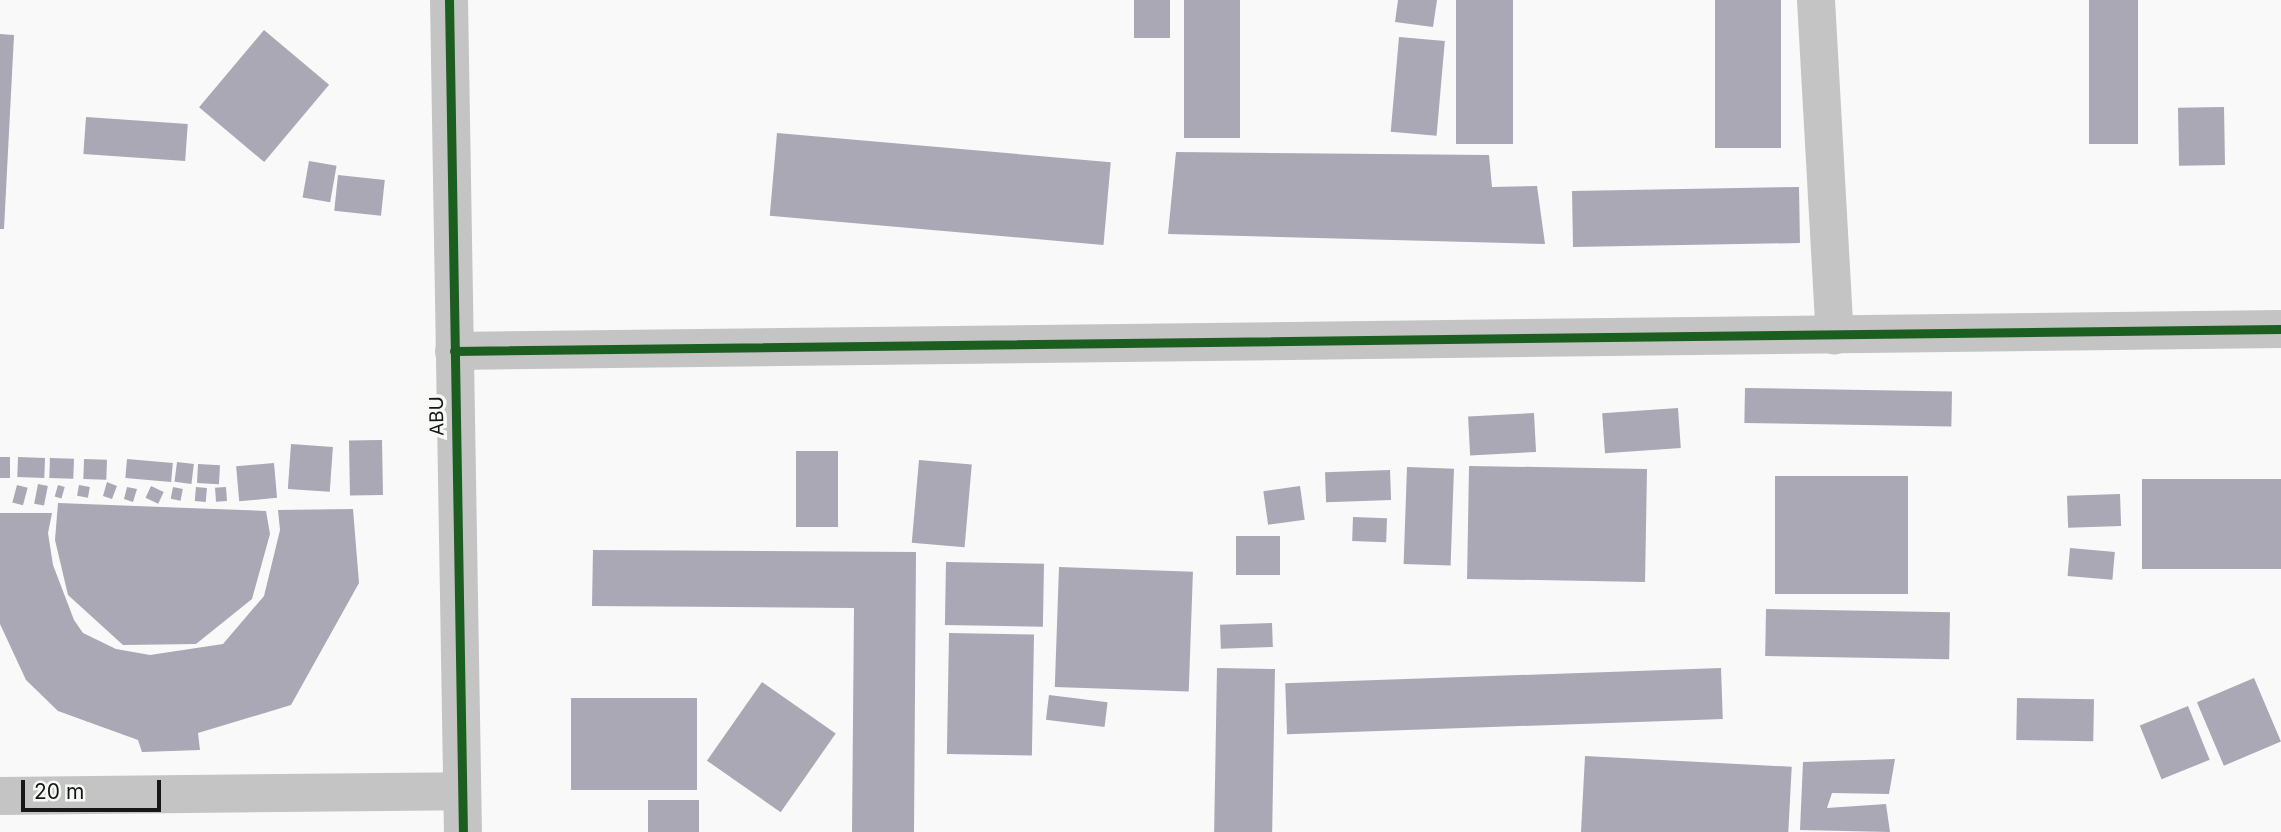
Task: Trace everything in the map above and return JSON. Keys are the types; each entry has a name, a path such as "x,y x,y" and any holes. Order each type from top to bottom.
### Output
{"street":[{"name":"ABU","path":"449,0 463,832"},
{"path":"1816,0 1835,335"},
{"path":"454,351 2281,330"},
{"path":"0,796 462,791"}],"building":[{"path":"1134,0 1170,0 1170,38 1134,38"},
{"path":"1184,0 1240,0 1240,138 1184,138"},
{"path":"1398,0 1437,0 1433,27 1395,22"},
{"path":"1456,0 1513,0 1513,144 1456,144"},
{"path":"1715,0 1781,0 1781,148 1715,148"},
{"path":"2089,0 2138,0 2138,144 2089,144"},
{"path":"264,30 329,85 264,162 199,107"},
{"path":"0,34 14,35 4,229 0,229"},
{"path":"1399,37 1445,41 1437,136 1391,132"},
{"path":"2224,107 2225,165 2179,166 2178,108"},
{"path":"86,117 188,124 185,161 83,154"},
{"path":"777,133 1111,162 1103,245 770,216"},
{"path":"1176,152 1489,155 1492,187 1537,186 1545,244 1168,234"},
{"path":"309,161 337,166 330,202 303,197"},
{"path":"338,175 385,180 381,216 334,211"},
{"path":"1799,187 1800,243 1573,247 1572,191"},
{"path":"1745,388 1952,392 1951,427 1744,423"},
{"path":"1678,408 1681,448 1605,453 1602,413"},
{"path":"1534,413 1536,452 1470,455 1468,416"},
{"path":"382,440 383,495 350,496 349,441"},
{"path":"291,444 333,447 330,492 288,489"},
{"path":"796,451 838,451 838,527 796,527"},
{"path":"0,457 10,457 10,478 0,478"},
{"path":"18,457 45,458 44,478 17,477"},
{"path":"50,458 74,459 73,479 49,478"},
{"path":"84,459 107,460 106,480 83,479"},
{"path":"127,459 173,463 171,482 125,478"},
{"path":"919,460 972,465 965,547 912,543"},
{"path":"177,462 194,464 191,484 175,482"},
{"path":"274,463 277,498 239,501 236,466"},
{"path":"198,464 220,465 219,484 197,483"},
{"path":"1469,466 1647,469 1645,582 1467,579"},
{"path":"1407,467 1454,469 1451,566 1404,564"},
{"path":"1390,470 1391,500 1326,502 1325,472"},
{"path":"1775,476 1908,476 1908,594 1775,594"},
{"path":"2142,479 2281,479 2281,569 2142,569"},
{"path":"107,482 117,486 112,499 103,496"},
{"path":"38,484 48,486 44,506 34,504"},
{"path":"17,485 28,488 23,505 12,502"},
{"path":"58,485 65,487 61,498 55,497"},
{"path":"79,485 90,487 88,498 77,496"},
{"path":"151,486 164,492 158,504 146,498"},
{"path":"1300,486 1305,520 1268,525 1263,491"},
{"path":"127,487 137,489 133,502 124,499"},
{"path":"173,487 183,489 181,501 171,499"},
{"path":"196,487 207,488 206,502 195,501"},
{"path":"226,487 227,501 216,502 215,488"},
{"path":"2120,494 2121,526 2068,528 2067,496"},
{"path":"58,503 266,511 270,534 252,599 196,644 123,645 68,595 55,540"},
{"path":"353,509 359,583 291,705 198,733 200,750 142,752 138,740 58,711 26,680 0,624 0,513 52,513 48,533 53,565 74,620 83,633 116,649 150,655 223,644 264,596 280,530 278,510"},
{"path":"1353,517 1387,518 1386,542 1352,541"},
{"path":"1236,536 1280,536 1280,575 1236,575"},
{"path":"2070,548 2115,552 2112,580 2068,576"},
{"path":"593,550 916,552 914,832 852,832 854,608 592,606"},
{"path":"946,562 1044,564 1043,627 945,625"},
{"path":"1059,567 1193,572 1189,692 1055,687"},
{"path":"1766,609 1950,612 1949,659 1765,656"},
{"path":"1272,623 1273,647 1221,649 1220,625"},
{"path":"949,633 1034,634 1032,755 947,754"},
{"path":"1217,668 1275,669 1272,832 1214,832"},
{"path":"1721,668 1723,719 1287,734 1285,683"},
{"path":"2254,678 2281,742 2224,766 2197,702"},
{"path":"762,682 836,734 781,812 707,761"},
{"path":"1049,695 1108,702 1105,727 1046,720"},
{"path":"571,698 697,698 697,790 571,790"},
{"path":"2017,698 2094,699 2093,741 2016,740"},
{"path":"2188,706 2210,760 2162,779 2140,725"},
{"path":"1585,756 1792,767 1788,832 1581,832"},
{"path":"1895,759 1889,794 1832,793 1827,808 1886,804 1890,832 1800,830 1803,762"},
{"path":"648,800 699,800 699,832 648,832"}],"cycle path":[{"path":"449,0 463,832"},
{"path":"454,351 2281,329"}]}
